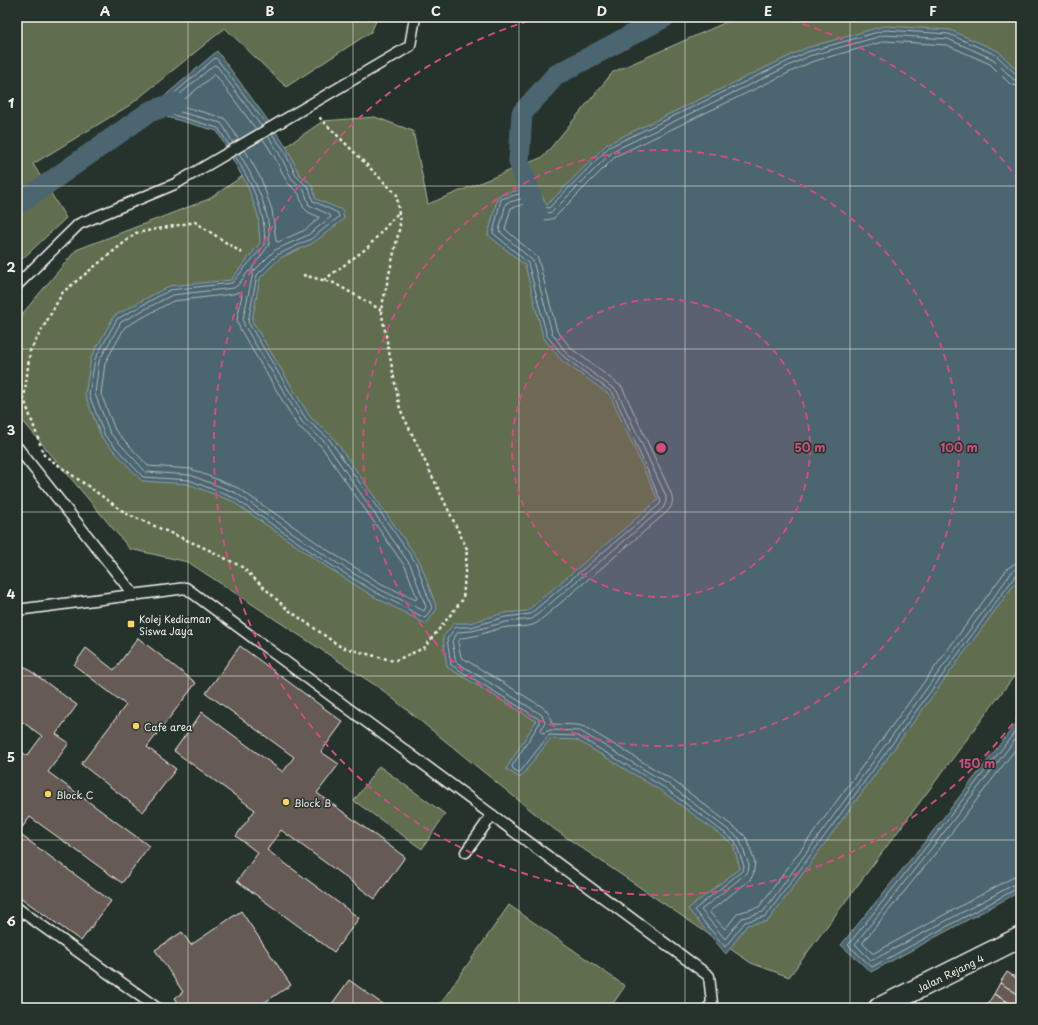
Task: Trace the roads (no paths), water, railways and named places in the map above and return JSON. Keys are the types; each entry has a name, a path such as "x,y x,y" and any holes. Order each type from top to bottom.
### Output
{"street":[{"name":"Jalan Rejang 4","path":"879,1008 1021,937"}],"lane":[{"path":"17,286 79,224 175,184 410,46 415,17"},
{"path":"17,447 134,596"},
{"path":"17,610 134,596 186,588 709,976 712,1003 708,1008"},
{"path":"466,852 492,815"},
{"path":"17,908 157,1008"}],"water":[{"path":"884,26 950,30 998,51 1021,74 1021,575 768,921 747,925 726,954 688,909 740,868 733,844 663,792 577,740 550,739 520,778 506,769 536,721 447,667 443,637 454,623 470,623 504,613 527,611 658,500 610,395 561,360 543,337 525,265 488,235 498,196 536,185 547,205 607,144 806,48"},
{"path":"217,51 287,148 299,174 312,185 316,199 342,210 344,219 313,243 280,258 260,278 252,321 310,417 332,436 420,562 437,609 426,624 373,596 324,565 232,501 188,484 142,481 102,438 85,395 91,358 114,316 169,286 231,280 260,243 258,215 247,185 217,131 149,112 167,94"},
{"path":"1021,717 1021,891 871,972 841,945 927,839"}],"waterway":[{"path":"537,213 519,162 522,113 556,75 665,17"},
{"path":"17,205 149,112 175,103"}],"place":[{"name":"Kolej Kediaman Siswa Jaya","path":"131,624"},
{"name":"Cafe area","path":"136,726"},
{"name":"Block C","path":"48,794"},
{"name":"Block B","path":"286,802"}]}
